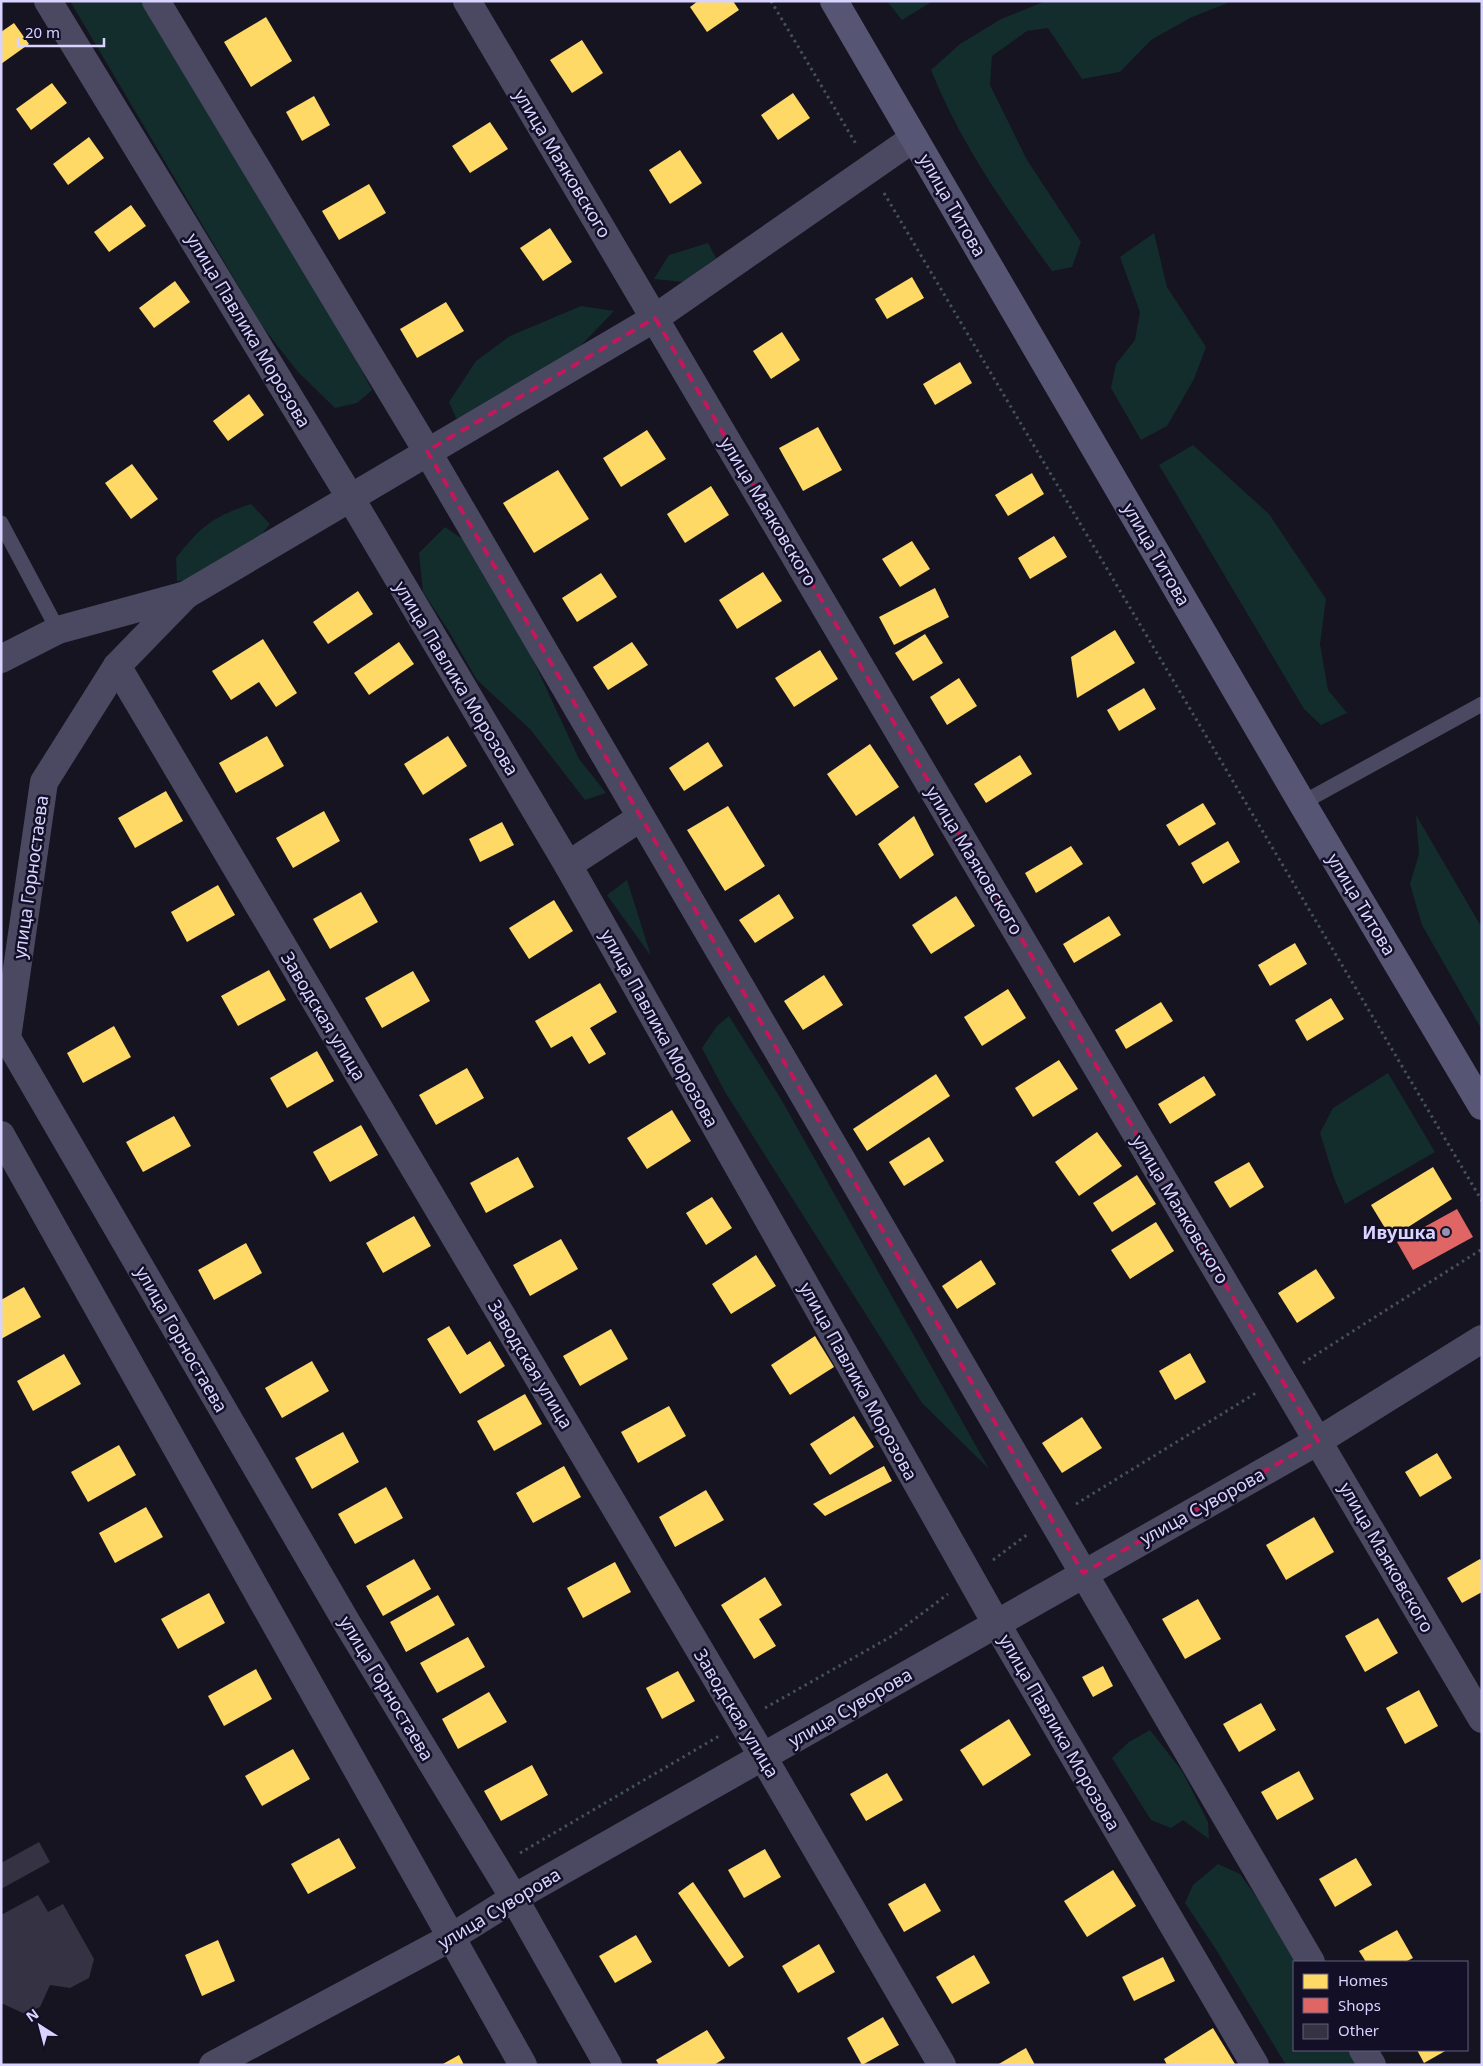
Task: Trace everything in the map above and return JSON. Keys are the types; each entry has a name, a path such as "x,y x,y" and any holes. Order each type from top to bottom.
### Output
{"main road":[{"name":"улица Титова","path":"834,1 1302,803 1482,1106"}],"street":[{"name":"улица Павлика Морозова","path":"48,1 350,497 568,865 996,1623 1255,2065"},
{"path":"156,1 427,451 1082,1574 1310,1961"},
{"name":"улица Маяковского","path":"467,1 1482,1719"},
{"path":"1,659 58,630 186,595 655,318 914,138"},
{"name":"улица Горностаева","path":"186,595 117,666 44,782 4,1032 347,1623 514,1898 608,2065"},
{"name":"Заводская улица","path":"117,666 763,1757 942,2065"},
{"path":"568,865 640,818"},
{"path":"1,1135 523,2065"},
{"name":"улица Суворова","path":"213,2065 450,1938 514,1898 1318,1441 1482,1340"},
{"path":"1364,2051 1372,2065"}],"lane":[{"path":"1,523 58,630"},
{"path":"1302,803 1482,704"}],"path":[{"path":"771,1 1482,1201"}],"highlighted area":[{"path":"655,318 1318,1441 1083,1573 427,451"}],"green space":[{"path":"70,1 145,1 335,318 372,390 357,403 335,408 298,372 262,326"},
{"path":"887,1 933,1 902,20"},
{"path":"1046,1 1233,1 1192,17 1151,40 1120,72 1082,79 1048,28 1027,31 992,56 990,85 1027,160 1081,242 1072,267 1052,271 985,174 956,123 931,70 960,44 1001,19"},
{"path":"1154,233 1167,287 1206,347 1194,379 1167,426 1141,440 1111,388 1116,364 1135,340 1140,312 1120,257"},
{"path":"708,243 716,258 683,282 654,279 669,255"},
{"path":"581,306 614,311 540,388 485,421 456,418 449,402 476,361 510,336"},
{"path":"1193,445 1269,514 1326,599 1320,644 1328,690 1347,713 1321,725 1304,709 1159,465"},
{"path":"251,504 270,524 244,556 205,579 177,581 176,558 200,530 226,513"},
{"path":"445,527 467,542 503,595 579,759 606,793 585,800 530,729 477,680 423,592 419,553"},
{"path":"1416,815 1482,928 1482,1030 1422,925 1410,884 1419,854"},
{"path":"627,880 651,956 607,895"},
{"path":"729,1016 781,1099 989,1469 922,1403 725,1092 702,1048 717,1026"},
{"path":"1388,1073 1435,1152 1345,1204 1334,1178 1320,1133 1333,1108"},
{"path":"1150,1730 1182,1771 1208,1822 1209,1839 1183,1820 1171,1828 1151,1820 1112,1758 1129,1742"},
{"path":"1218,1864 1240,1874 1258,1899 1296,1961 1293,1961 1293,2051 1353,2051 1361,2065 1286,2065 1217,1951 1185,1903 1193,1885"}],"building: Homes":[{"path":"698,1 733,1 739,10 707,32 690,7"},
{"path":"266,17 292,61 251,87 224,42"},
{"path":"14,23 29,44 1,64 1,32"},
{"path":"582,40 603,73 572,93 550,60"},
{"path":"52,83 67,103 31,130 16,109"},
{"path":"793,93 810,118 778,140 761,115"},
{"path":"314,96 330,125 302,141 286,112"},
{"path":"490,122 508,149 470,173 452,146"},
{"path":"89,137 104,158 68,185 53,164"},
{"path":"680,150 702,183 670,204 649,170"},
{"path":"369,184 386,213 339,240 322,211"},
{"path":"131,205 146,226 109,252 94,232"},
{"path":"550,228 572,262 543,281 520,248"},
{"path":"912,277 924,298 887,319 875,299"},
{"path":"175,281 190,302 154,328 139,308"},
{"path":"446,302 464,331 417,358 400,329"},
{"path":"782,332 800,360 771,379 753,351"},
{"path":"960,362 972,383 935,405 923,384"},
{"path":"249,394 264,415 228,441 213,421"},
{"path":"818,427 842,470 803,491 779,448"},
{"path":"647,430 666,459 621,487 603,458"},
{"path":"132,464 158,499 131,519 105,483"},
{"path":"558,470 589,519 534,553 503,503"},
{"path":"1032,473 1044,494 1008,516 995,495"},
{"path":"711,486 729,515 685,543 667,514"},
{"path":"1054,536 1067,557 1030,579 1018,558"},
{"path":"912,541 930,569 900,587 882,559"},
{"path":"763,572 782,601 737,629 719,600"},
{"path":"601,573 617,597 577,622 562,598"},
{"path":"935,588 949,617 894,645 879,617"},
{"path":"358,591 373,614 328,644 313,622"},
{"path":"1115,630 1135,663 1077,698 1071,657"},
{"path":"925,634 943,663 913,681 895,653"},
{"path":"263,639 297,693 276,707 259,682 231,700 212,671"},
{"path":"399,642 414,664 369,695 354,673"},
{"path":"632,642 648,665 608,690 593,667"},
{"path":"820,650 838,679 794,707 775,678"},
{"path":"959,678 977,706 947,725 930,697"},
{"path":"1144,688 1156,709 1119,731 1107,710"},
{"path":"267,736 284,766 236,793 219,763"},
{"path":"448,736 467,766 423,795 404,764"},
{"path":"708,742 723,766 684,791 669,768"},
{"path":"870,744 899,787 856,816 827,774"},
{"path":"1020,755 1032,774 986,803 974,784"},
{"path":"166,791 183,821 135,848 118,818"},
{"path":"1203,803 1216,824 1179,846 1166,825"},
{"path":"728,806 765,866 725,891 687,830"},
{"path":"324,811 340,841 293,868 276,838"},
{"path":"914,816 934,855 900,879 878,844"},
{"path":"502,822 514,845 480,862 469,839"},
{"path":"1228,841 1240,862 1203,884 1191,863"},
{"path":"1071,846 1083,864 1036,893 1025,873"},
{"path":"218,885 235,915 187,942 171,912"},
{"path":"361,892 378,922 330,949 313,919"},
{"path":"779,894 794,918 755,943 739,920"},
{"path":"956,896 975,926 931,954 912,925"},
{"path":"554,900 573,931 529,959 509,928"},
{"path":"1109,916 1121,935 1074,963 1063,944"},
{"path":"1295,943 1307,964 1270,986 1258,965"},
{"path":"269,970 286,1000 238,1026 221,996"},
{"path":"413,971 430,1001 382,1028 365,998"},
{"path":"824,975 843,1005 803,1030 784,1001"},
{"path":"600,983 617,1012 590,1028 606,1054 589,1064 572,1036 551,1048 535,1021"},
{"path":"1008,989 1026,1018 982,1046 964,1017"},
{"path":"1331,998 1344,1019 1307,1041 1295,1020"},
{"path":"1161,1002 1173,1021 1126,1049 1115,1030"},
{"path":"114,1026 131,1057 83,1083 67,1053"},
{"path":"317,1051 334,1081 287,1108 270,1078"},
{"path":"1059,1060 1078,1089 1033,1117 1015,1088"},
{"path":"467,1068 484,1098 436,1125 419,1095"},
{"path":"936,1074 950,1096 867,1151 853,1129"},
{"path":"1204,1076 1216,1095 1170,1124 1158,1104"},
{"path":"672,1110 691,1141 647,1169 627,1138"},
{"path":"174,1116 191,1146 143,1172 126,1142"},
{"path":"361,1125 378,1155 330,1182 313,1152"},
{"path":"1097,1132 1122,1166 1079,1196 1055,1162"},
{"path":"929,1137 944,1161 904,1186 889,1162"},
{"path":"518,1157 534,1187 486,1213 470,1183"},
{"path":"1249,1162 1264,1187 1230,1208 1214,1182"},
{"path":"1433,1167 1452,1199 1391,1238 1371,1205"},
{"path":"1137,1175 1156,1204 1112,1232 1093,1203"},
{"path":"712,1197 732,1228 706,1245 686,1213"},
{"path":"414,1216 431,1246 383,1273 366,1243"},
{"path":"1156,1222 1174,1251 1130,1279 1111,1250"},
{"path":"561,1239 578,1269 530,1296 513,1265"},
{"path":"246,1243 262,1273 214,1300 198,1270"},
{"path":"756,1255 776,1286 731,1314 712,1284"},
{"path":"981,1260 996,1284 957,1309 942,1286"},
{"path":"1316,1269 1335,1298 1297,1323 1278,1293"},
{"path":"24,1287 41,1317 1,1339 1,1300"},
{"path":"449,1326 467,1355 490,1341 505,1366 460,1394 427,1339"},
{"path":"611,1329 628,1359 580,1386 563,1356"},
{"path":"815,1336 834,1367 790,1395 771,1365"},
{"path":"1190,1353 1206,1382 1175,1400 1159,1371"},
{"path":"64,1354 81,1384 33,1411 17,1381"},
{"path":"312,1361 329,1391 282,1418 265,1388"},
{"path":"525,1394 542,1424 494,1451 477,1421"},
{"path":"669,1406 686,1436 638,1463 621,1432"},
{"path":"854,1416 874,1447 830,1475 810,1444"},
{"path":"1082,1417 1102,1448 1062,1473 1042,1443"},
{"path":"343,1432 359,1462 312,1489 295,1458"},
{"path":"119,1445 136,1475 88,1502 71,1472"},
{"path":"1437,1453 1452,1478 1420,1497 1405,1472"},
{"path":"564,1466 581,1497 533,1523 516,1493"},
{"path":"884,1466 892,1481 825,1516 813,1504"},
{"path":"386,1487 403,1518 355,1544 338,1514"},
{"path":"706,1490 724,1520 675,1547 659,1517"},
{"path":"146,1507 163,1537 115,1563 99,1533"},
{"path":"1314,1517 1334,1552 1286,1580 1266,1545"},
{"path":"414,1559 431,1589 383,1616 366,1586"},
{"path":"1480,1559 1482,1562 1482,1592 1462,1603 1447,1578"},
{"path":"615,1562 631,1592 583,1618 567,1588"},
{"path":"765,1577 782,1605 759,1619 776,1646 754,1659 721,1605"},
{"path":"209,1593 225,1623 178,1649 161,1619"},
{"path":"438,1595 455,1625 406,1652 390,1622"},
{"path":"1198,1599 1221,1639 1185,1659 1162,1619"},
{"path":"1378,1618 1398,1653 1365,1672 1345,1636"},
{"path":"468,1637 485,1667 437,1693 420,1663"},
{"path":"1103,1666 1113,1686 1093,1697 1082,1677"},
{"path":"256,1669 272,1699 224,1726 208,1696"},
{"path":"678,1671 695,1701 662,1719 646,1688"},
{"path":"1419,1690 1438,1726 1405,1744 1386,1708"},
{"path":"489,1692 507,1722 458,1749 442,1719"},
{"path":"1261,1703 1276,1730 1239,1752 1223,1724"},
{"path":"1009,1719 1031,1755 983,1786 960,1750"},
{"path":"293,1749 310,1779 262,1806 245,1776"},
{"path":"532,1765 548,1795 501,1821 484,1791"},
{"path":"1299,1771 1314,1799 1277,1820 1261,1792"},
{"path":"887,1773 903,1800 866,1821 850,1794"},
{"path":"339,1838 356,1868 308,1894 291,1864"},
{"path":"765,1849 781,1877 744,1898 728,1870"},
{"path":"1356,1858 1372,1885 1335,1907 1319,1879"},
{"path":"1113,1870 1136,1906 1087,1937 1064,1901"},
{"path":"693,1882 744,1957 729,1967 678,1893"},
{"path":"925,1883 941,1911 904,1932 888,1904"},
{"path":"1397,1930 1413,1958 1407,1961 1365,1961 1359,1951"},
{"path":"636,1935 652,1962 615,1983 599,1956"},
{"path":"218,1940 235,1981 202,1996 185,1955"},
{"path":"819,1944 835,1972 798,1993 782,1966"},
{"path":"974,1955 990,1983 952,2004 936,1977"},
{"path":"1163,1957 1175,1981 1134,2001 1122,1977"},
{"path":"883,2017 899,2045 862,2065 847,2038"},
{"path":"1213,2028 1235,2064 1167,2065 1164,2059"},
{"path":"707,2030 725,2058 714,2065 659,2065 656,2060"},
{"path":"1026,2048 1035,2065 997,2065"},
{"path":"1418,2051 1445,2051 1424,2063"},
{"path":"459,2055 464,2065 441,2065"}],"building: Shops":[{"path":"1457,1209 1473,1237 1413,1270 1397,1242"}],"building: Other":[{"path":"39,1842 50,1862 1,1889 1,1863"},
{"path":"38,1895 48,1912 63,1904 94,1959 89,1978 70,1988 50,1985 40,2007 25,2014 1,2003 1,1915"}],"place":[{"name":"Ивушка","path":"1446,1232"}]}
